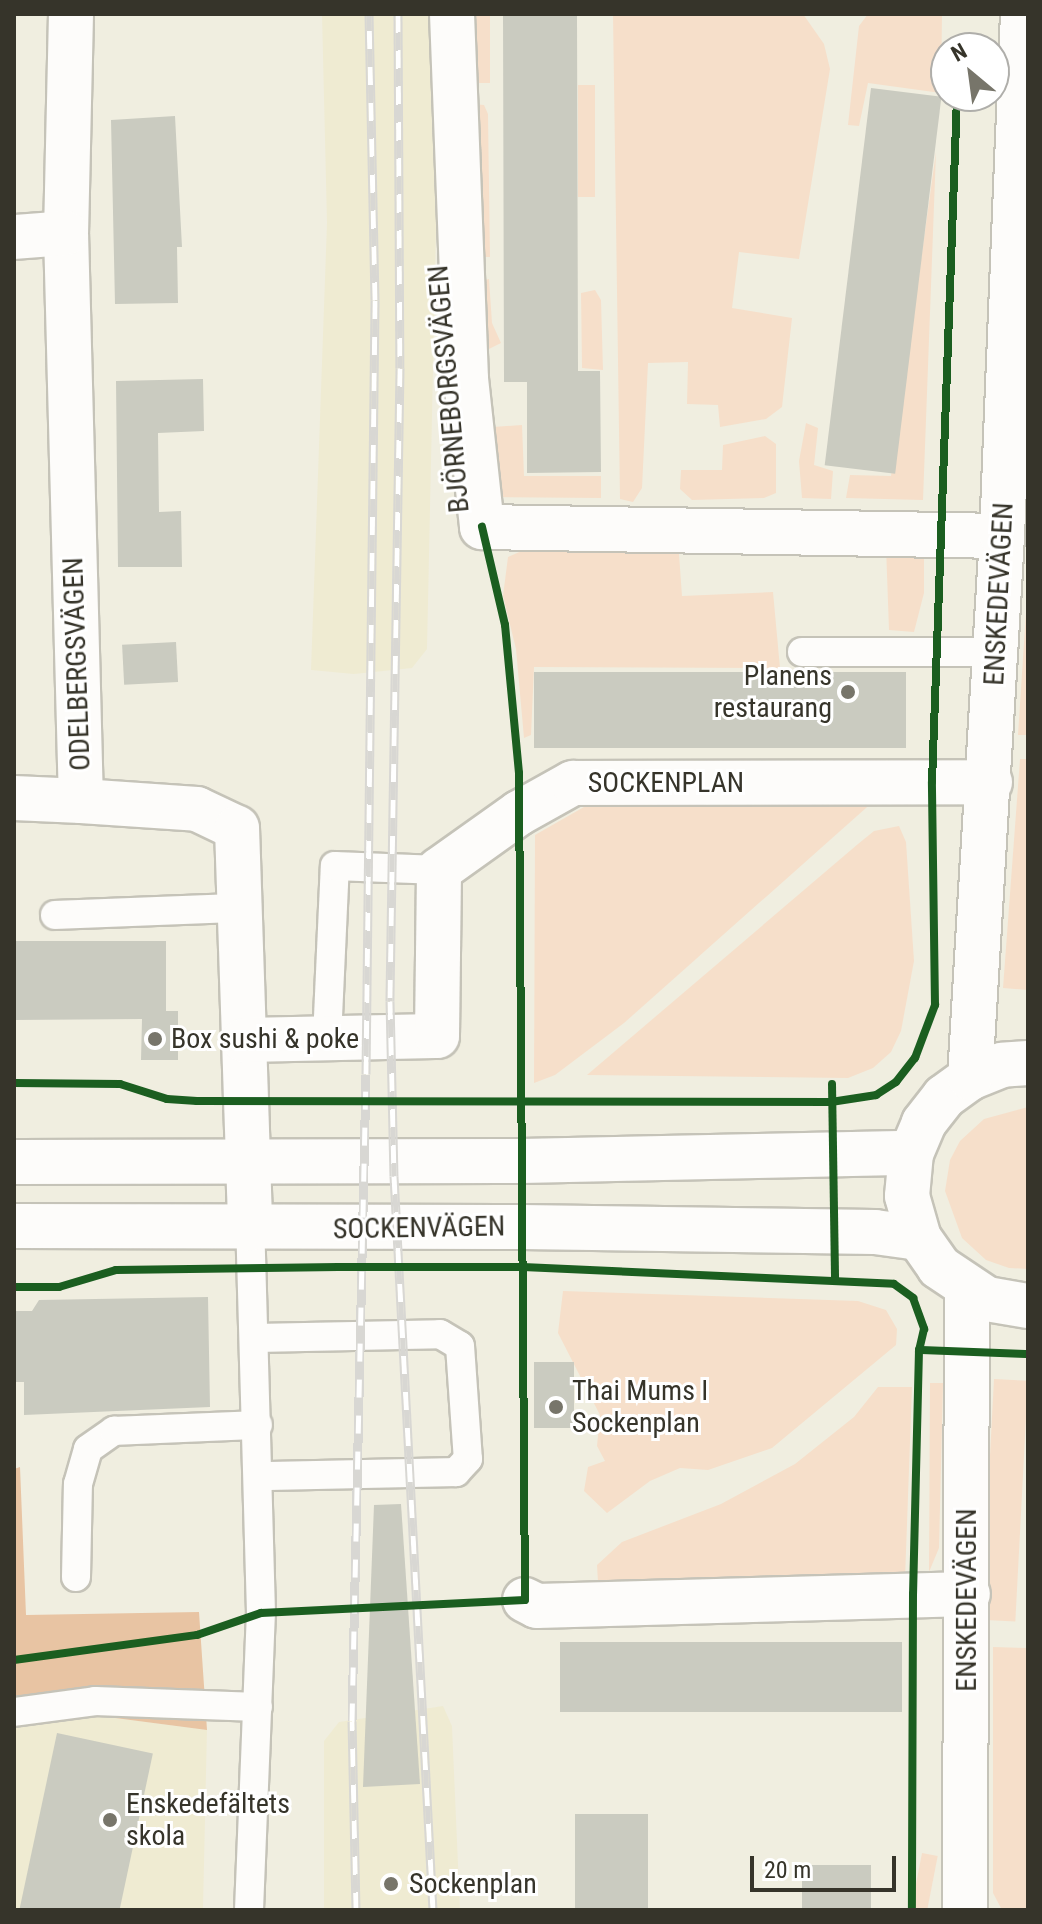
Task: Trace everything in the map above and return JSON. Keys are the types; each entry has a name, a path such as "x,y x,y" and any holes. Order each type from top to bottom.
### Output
{"street":[{"name":"ODELBERGSVÄGEN","path":"71,14 66,233 81,801 197,809 237,828 250,1229"},
{"name":"BJÖRNEBORGSVÄGEN","path":"452,14 466,379 482,527 1002,536"},
{"name":"ENSKEDEVÄGEN","path":"970,1078 990,782 1023,14"},
{"path":"14,237 66,233"},
{"name":"SOCKENPLAN","path":"439,870 519,813 573,783 990,782"},
{"path":"14,798 81,801"},
{"path":"244,1040 437,1036 439,870"},
{"path":"1028,1063 1002,1065 970,1078 924,1123 911,1153 907,1196 919,1238 939,1267 967,1290 1028,1306"},
{"path":"14,1162 248,1163 911,1153"},
{"name":"SOCKENVÄGEN","path":"14,1226 600,1228 875,1232 919,1238"},
{"name":"ENSKEDEVÄGEN","path":"965,1910 967,1290"},
{"path":"525,1600 537,1606 968,1594"}],"lane":[{"path":"802,652 996,652"},
{"path":"327,1039 335,866 439,870"},
{"path":"55,915 240,908"},
{"path":"249,1910 258,1707 259,1476 250,1229"},
{"path":"256,1338 440,1334 460,1346 468,1459 456,1472 259,1476"},
{"path":"76,1577 78,1484 88,1449 114,1431 258,1425"},
{"path":"14,1712 95,1701 258,1707"}],"shaded area":[{"path":"322,14 433,14 438,136 427,649 412,668 354,674 311,670 327,223"},
{"path":"469,14 490,14 490,83 469,83"},
{"path":"613,14 803,14 824,44 830,69 799,259 739,252 732,308 792,318 782,407 766,419 720,427 718,405 687,404 688,362 648,363 642,488 633,502 620,499"},
{"path":"868,14 942,14 942,32 930,32 930,91 868,83 859,126 848,125 859,26"},
{"path":"578,85 595,85 595,197 578,197"},
{"path":"473,104 484,105 488,114 490,257 470,257"},
{"path":"936,152 923,500 846,498 850,475 891,476"},
{"path":"489,279 492,323 501,343 487,350 470,284"},
{"path":"595,290 601,300 603,370 582,368 581,293"},
{"path":"806,423 818,428 814,465 833,471 831,499 802,498 799,461"},
{"path":"522,425 524,476 601,476 601,498 493,497 493,427"},
{"path":"765,436 776,444 776,493 764,498 692,500 680,489 681,470 722,470 723,445"},
{"path":"886,547 924,554 924,593 914,632 889,630"},
{"path":"524,550 679,554 682,596 773,592 780,668 534,667 531,735 524,738 516,649 503,596 508,557"},
{"path":"1028,581 1028,735 1018,735"},
{"path":"1020,759 1028,759 1028,990 1003,988"},
{"path":"875,800 624,1023 555,1075 534,1083 535,835 591,803"},
{"path":"899,826 906,842 914,961 901,1031 891,1052 873,1068 848,1078 587,1075 874,831"},
{"path":"1028,1107 1028,1269 1009,1268 986,1260 962,1238 945,1191 950,1160 960,1141 984,1119"},
{"path":"563,1291 858,1301 886,1310 897,1329 896,1345 772,1448 708,1470 680,1468 650,1481 607,1513 584,1491 588,1467 605,1461 597,1446 600,1415 558,1333"},
{"path":"994,1379 1028,1381 1015,1621 981,1620"},
{"path":"930,1383 943,1383 939,1548 929,1572"},
{"path":"878,1387 912,1387 905,1579 598,1582 597,1565 622,1542 721,1504 795,1464 854,1417"},
{"path":"20,1467 26,1615 199,1612 207,1730 77,1713 14,1721 14,1469"},
{"path":"993,1647 1028,1648 1028,1910 1002,1910 993,1893"},
{"path":"443,1706 452,1726 460,1910 324,1910 324,1741 339,1722"},
{"name":"Enskedefältets skola","path":"77,1713 207,1730 203,1910 14,1910 14,1721"},
{"path":"922,1853 938,1856 927,1910 911,1909"}],"building":[{"path":"503,14 577,14 578,371 600,371 601,472 527,473 527,382 504,382"},
{"path":"871,88 930,95 930,112 940,112 895,474 825,465"},
{"path":"175,116 182,247 177,247 178,303 115,304 111,120"},
{"path":"203,379 204,431 158,433 159,512 181,511 182,567 118,567 116,381"},
{"path":"176,642 178,682 124,685 122,645"},
{"path":"534,672 906,672 906,748 534,748"},
{"path":"14,941 166,941 166,1011 178,1011 178,1060 141,1060 142,1019 14,1020"},
{"path":"208,1297 210,1407 24,1415 24,1382 14,1382 14,1311 32,1311 39,1300"},
{"path":"534,1362 574,1362 574,1428 534,1428"},
{"path":"401,1504 420,1784 363,1787 374,1505"},
{"path":"560,1642 902,1642 902,1712 560,1712"},
{"path":"57,1733 153,1753 120,1910 19,1910"},
{"path":"575,1814 648,1814 648,1910 575,1910"},
{"path":"802,1865 871,1865 871,1910 802,1910"}],"railway":[{"path":"356,1910 352,1721 366,1074 375,300 369,14"},
{"path":"398,14 400,368 390,1001 394,1176 433,1910"}],"cycle path":[{"path":"14,1083 120,1084 167,1099 197,1101 831,1102 876,1095 896,1082 915,1058 935,1005 932,782 956,112"},
{"path":"14,1660 197,1635 261,1613 525,1600 519,773 505,625 482,527"},
{"path":"832,1084 835,1279"},
{"path":"14,1287 59,1287 116,1270 338,1267 523,1267 894,1284 913,1298 924,1329 919,1350 913,1594 912,1910"},
{"path":"919,1350 1028,1354"}],"place":[{"name":"Planens restaurang","path":"848,692"},
{"name":"Box sushi & poke","path":"155,1039"},
{"name":"Thai Mums I Sockenplan","path":"556,1407"},
{"name":"Enskedefältets skola","path":"110,1820"},
{"name":"Sockenplan","path":"391,1884"}]}
